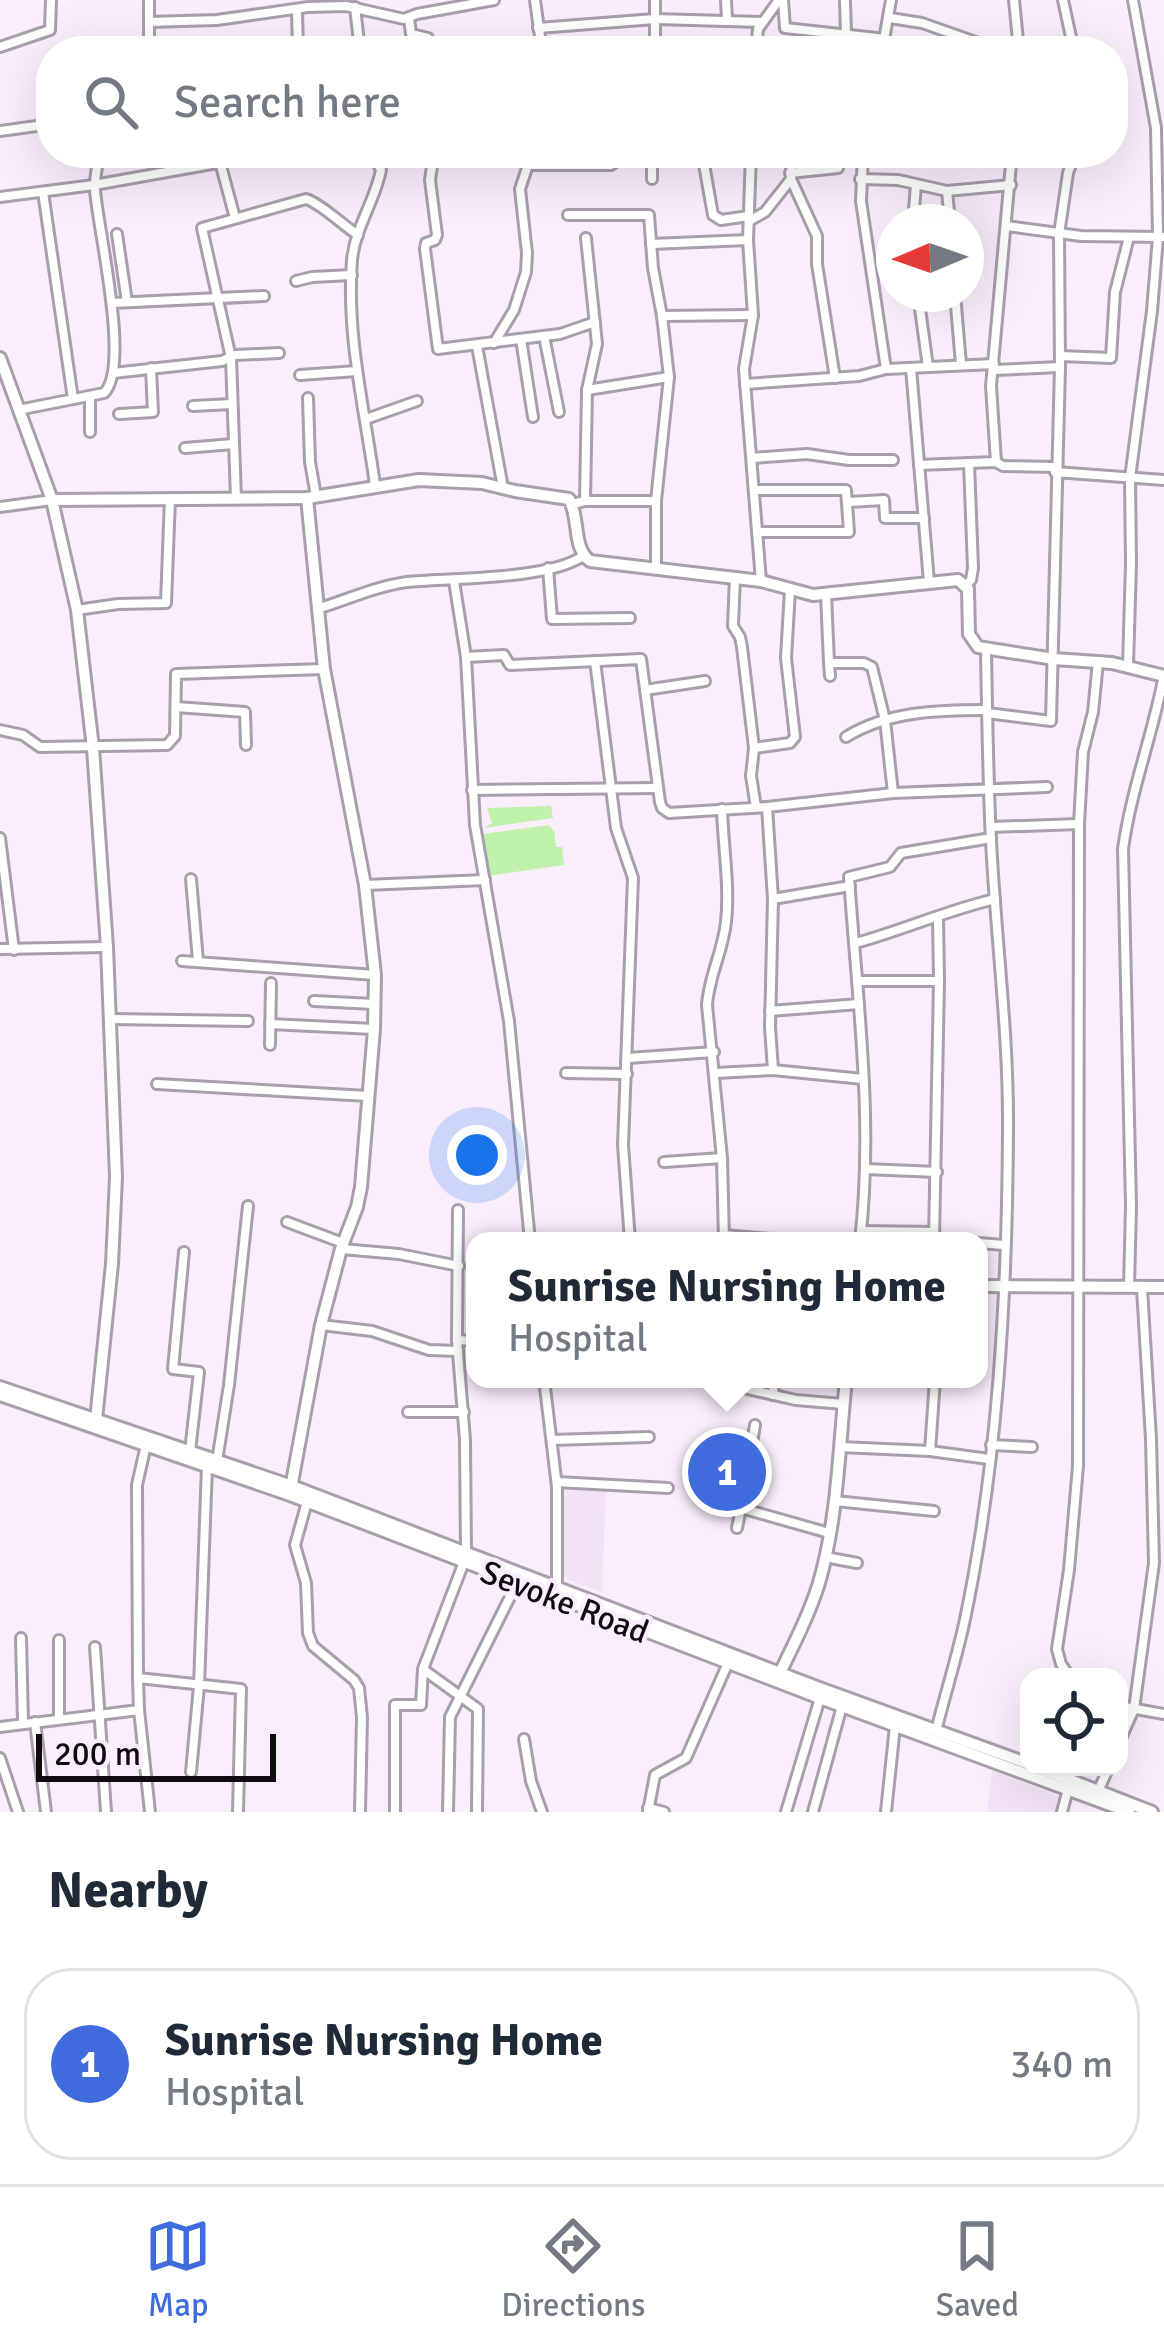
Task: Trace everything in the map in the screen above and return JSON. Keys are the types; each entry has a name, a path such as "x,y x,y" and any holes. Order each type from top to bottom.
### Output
{"street":[{"path":"0,47 50,30 51,0"},
{"path":"149,0 149,36"},
{"path":"430,0 434,10"},
{"path":"149,22 297,11 308,4 410,18 452,4 494,0"},
{"path":"535,0 539,36"},
{"path":"655,0 655,36"},
{"path":"727,0 727,20"},
{"path":"757,36 761,22 781,0"},
{"path":"781,0 785,28 860,36"},
{"path":"842,34 845,0"},
{"path":"887,36 891,0"},
{"path":"1014,0 1018,36"},
{"path":"1063,0 1071,36"},
{"path":"1128,666 1130,478 1161,237 1160,127 1133,0"},
{"path":"355,7 358,36"},
{"path":"297,11 298,36"},
{"path":"410,18 411,34 420,36"},
{"path":"890,18 959,36"},
{"path":"538,28 655,19 761,22"},
{"path":"0,131 36,126"},
{"path":"18,410 107,392 112,373 112,302 94,185 97,168"},
{"path":"0,197 187,168"},
{"path":"222,168 235,218"},
{"path":"375,485 357,371 352,258 380,179 379,168"},
{"path":"432,168 437,235 425,249 438,349 544,336 595,322"},
{"path":"494,343 514,310 526,272 520,188 526,168"},
{"path":"652,168 652,178"},
{"path":"705,168 713,215 721,220 765,212 790,176 838,168"},
{"path":"750,168 748,240 753,315 744,358 761,581"},
{"path":"791,168 817,236 835,378"},
{"path":"861,168 886,369"},
{"path":"996,462 991,398 1012,168"},
{"path":"846,737 884,720 933,712 987,712 1051,721 1059,233 1070,168"},
{"path":"860,179 898,180 947,191 1011,185"},
{"path":"914,204 916,185"},
{"path":"947,191 948,204"},
{"path":"43,192 73,399"},
{"path":"236,498 231,358 202,228 306,199 358,235"},
{"path":"568,215 650,215 652,268 669,377 656,501 656,570"},
{"path":"1007,226 1161,237"},
{"path":"117,234 127,302"},
{"path":"746,384 859,376 886,369 1111,358 1115,292 1129,237"},
{"path":"583,556 579,502 586,390 597,351 586,238"},
{"path":"651,244 748,240"},
{"path":"296,280 352,275"},
{"path":"112,302 264,296"},
{"path":"920,312 928,367"},
{"path":"957,312 961,364"},
{"path":"662,316 753,315"},
{"path":"544,336 559,412"},
{"path":"520,339 533,417"},
{"path":"477,346 503,488"},
{"path":"112,373 279,353"},
{"path":"0,358 52,500 77,610 92,748 107,947 115,1221 95,1424"},
{"path":"119,414 153,412 151,368"},
{"path":"911,368 929,582"},
{"path":"300,375 357,371"},
{"path":"586,390 669,377"},
{"path":"90,396 90,432"},
{"path":"291,1491 321,1325 362,1187 375,974 365,885 317,609 308,398"},
{"path":"366,419 417,401"},
{"path":"193,406 232,404"},
{"path":"184,448 233,444"},
{"path":"752,458 807,454 893,460"},
{"path":"919,465 996,462 1164,480"},
{"path":"969,463 973,568 966,585 974,645 1164,675 1124,849 1136,1288 1151,1439 1154,1563 1134,1709 1128,1723"},
{"path":"0,507 52,500 312,497 419,480 482,483 579,502 656,501"},
{"path":"755,490 846,490 848,502 848,532 758,532"},
{"path":"77,610 167,601 170,498"},
{"path":"848,502 884,500 885,518 924,518"},
{"path":"583,556 826,594 958,580 966,585"},
{"path":"317,609 398,584 548,568 583,556"},
{"path":"548,568 552,620 630,617"},
{"path":"735,577 733,626 740,637 756,807"},
{"path":"454,581 466,658 472,790 509,1021 529,1232"},
{"path":"754,748 790,743 795,737 786,658 790,590"},
{"path":"826,594 830,676"},
{"path":"935,1735 964,1625 991,1445 1003,1288 1008,1130 986,650"},
{"path":"466,658 504,655 510,665 641,659 660,806 666,812 893,793 1047,787"},
{"path":"595,661 610,790 620,843 633,878 623,1156 629,1232"},
{"path":"1064,1668 1057,1649 1078,1466 1079,824 1083,752 1098,662"},
{"path":"830,663 872,667 893,793"},
{"path":"0,730 23,735 38,747 170,744 175,736 176,674 324,669"},
{"path":"645,690 705,681"},
{"path":"176,707 245,712 246,746"},
{"path":"472,790 658,788"},
{"path":"767,806 773,899 773,1070"},
{"path":"722,809 727,914 708,993 708,1029 722,1158 724,1232"},
{"path":"860,1232 866,1168 864,1079 849,877 890,867 901,853 991,833 1079,824"},
{"path":"0,838 14,950"},
{"path":"190,879 198,962"},
{"path":"365,885 485,880"},
{"path":"773,899 850,886"},
{"path":"856,943 995,899"},
{"path":"934,1232 938,917"},
{"path":"0,950 107,947"},
{"path":"182,961 375,974"},
{"path":"858,981 939,981"},
{"path":"270,1045 271,983"},
{"path":"314,1000 374,1004"},
{"path":"770,1010 859,1004"},
{"path":"110,1019 248,1021"},
{"path":"270,1024 374,1029"},
{"path":"628,1058 713,1052"},
{"path":"715,1073 773,1070 864,1079"},
{"path":"566,1073 627,1074"},
{"path":"158,1084 368,1096"},
{"path":"664,1162 722,1158"},
{"path":"866,1168 937,1172"},
{"path":"191,1772 212,1463 230,1385 248,1206"},
{"path":"395,1812 395,1705 421,1705 423,1670 465,1557 458,1210"},
{"path":"287,1222 342,1246 459,1266"},
{"path":"988,1244 1004,1245"},
{"path":"184,1252 172,1369 199,1372 190,1450"},
{"path":"988,1287 1164,1287"},
{"path":"321,1325 372,1331 429,1350 458,1351"},
{"path":"458,1340 466,1340"},
{"path":"545,1388 557,1482 555,1592"},
{"path":"743,1388 843,1404"},
{"path":"773,1388 773,1395"},
{"path":"778,1677 812,1605 825,1558 845,1388"},
{"path":"930,1450 934,1388"},
{"name":"Sevoke Road","path":"0,1391 190,1450 212,1463"},
{"path":"408,1412 464,1412"},
{"name":"Sevoke Road","path":"95,1424 291,1491 1129,1812"},
{"path":"737,1528 755,1425"},
{"path":"552,1440 649,1437"},
{"path":"1151,1439 1164,1438"},
{"path":"146,1445 137,1485 138,1678 149,1812"},
{"path":"991,1445 1032,1447"},
{"path":"840,1448 930,1450 989,1459"},
{"path":"557,1482 668,1488"},
{"name":"Sevoke Road","path":"291,1491 307,1502 465,1557 517,1583 555,1592 728,1663 778,1677 820,1699 1020,1762"},
{"path":"835,1501 934,1511"},
{"path":"307,1502 295,1545 306,1583 308,1633 313,1646 359,1688 360,1812"},
{"path":"741,1508 830,1533"},
{"path":"825,1558 856,1563"},
{"path":"448,1812 449,1724 517,1583"},
{"path":"21,1638 23,1723"},
{"path":"59,1640 59,1719"},
{"path":"95,1647 106,1812"},
{"path":"664,1812 648,1810 655,1775 686,1758 728,1663"},
{"path":"423,1670 478,1709 477,1812"},
{"path":"138,1678 241,1690 238,1812"},
{"path":"786,1812 820,1699"},
{"path":"813,1812 842,1706"},
{"path":"1128,1708 1164,1714"},
{"path":"0,1726 139,1710"},
{"path":"35,1722 46,1812"},
{"path":"886,1812 895,1726"},
{"path":"524,1739 542,1812"},
{"path":"0,1757 18,1812"},
{"name":"Sevoke Road","path":"1062,1776 1152,1812"},
{"path":"1099,1789 1105,1776"},
{"path":"1062,1812 1068,1789"}],"shaded area":[{"path":"562,1485 606,1488 602,1592 561,1577"},
{"path":"992,1770 1060,1797 1056,1812 987,1812"}],"green space":[{"path":"551,806 553,818 484,828 492,823 487,808"},
{"path":"549,825 556,847 562,847 564,865 488,876 482,834"}],"place":[{"name":"Sunrise Nursing Home","path":"727,1472"}]}
